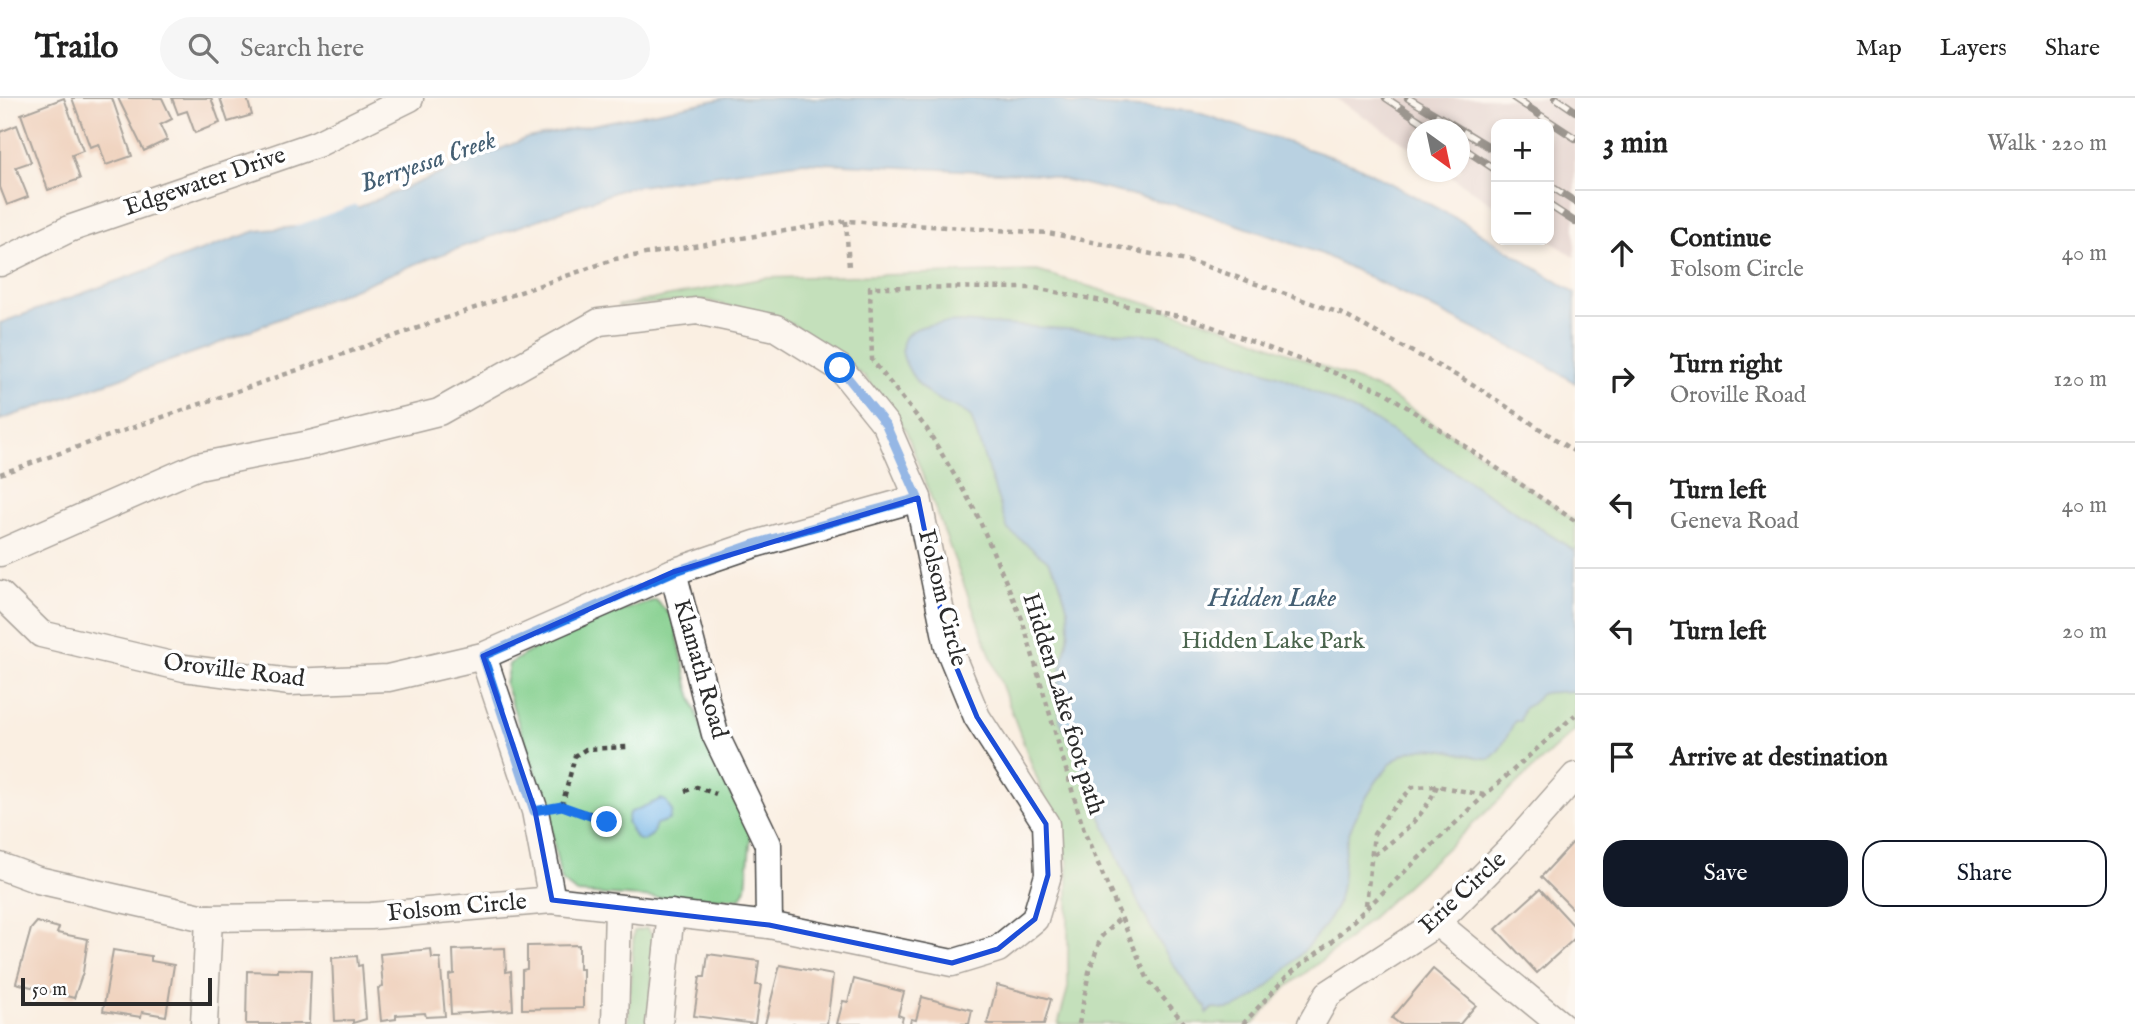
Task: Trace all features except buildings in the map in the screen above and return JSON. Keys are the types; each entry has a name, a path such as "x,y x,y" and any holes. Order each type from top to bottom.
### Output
{"street":[{"name":"Edgewater Drive","path":"0,263 69,229 317,144 410,98"},
{"name":"Folsom Circle","path":"0,553 198,466 305,445 439,412 599,322 697,311 776,328 840,368 886,425 918,498 948,647 977,717 1046,824 1048,875 1035,919 998,949 952,963 769,925 552,900 371,916 209,918 38,880 0,866"},
{"name":"Oroville Road","path":"0,594 41,634 184,668 290,682 388,678 483,656 673,572 754,544 918,498"},
{"name":"Klamath Road","path":"673,572 715,734 768,844 769,925"},
{"path":"483,656 534,811 552,900"},
{"name":"Erie Circle","path":"1311,1024 1328,994 1437,923 1512,847 1575,776"},
{"path":"615,1024 618,908"},
{"path":"659,1024 671,913"},
{"path":"204,1024 209,918"},
{"path":"1437,923 1560,1024"}],"path":[{"path":"846,221 849,268"},
{"name":"Hidden Lake foot path","path":"1185,1024 1148,980 1084,831 1022,620 975,510 926,429 872,360 870,287 1035,288 1189,318 1384,391 1575,521"},
{"path":"1243,1024 1287,976 1330,943 1485,795 1575,715"},
{"path":"562,806 575,756 586,749 627,747"},
{"path":"1366,907 1374,855 1374,834 1390,811 1413,787 1437,786 1485,795"},
{"path":"1374,855 1410,828 1430,803 1437,786"},
{"path":"534,811 562,806 607,822"},
{"path":"1079,1024 1089,972 1101,937 1121,917"}],"highlighted area":[{"path":"918,498 948,647 977,717 1046,824 1048,875 1035,919 998,949 952,963 769,925 552,900 535,811 483,656 673,572"}],"shaded area":[{"path":"1335,98 1575,98 1575,257 1554,244 1554,119 1491,119 1491,203 1459,182 1470,182 1470,119 1407,119 1407,145"}],"green space":[{"name":"Hidden Lake","path":"1037,271 1222,326 1383,391 1470,447 1575,521 1575,730 1343,944 1287,987 1253,1024 1058,1024 1068,988 1068,861 906,431 865,377 792,324 706,300 617,306 765,278"},
{"path":"656,600 674,619 688,685 707,746 751,834 746,888 741,898 657,898 577,893 561,881 546,803 505,684 509,664 580,626"},
{"path":"647,928 654,937 650,1021 648,1024 628,1024 634,931"}],"water":[{"path":"726,98 1056,98 1071,104 1193,111 1356,165 1465,223 1491,240 1491,245 1500,245 1575,293 1575,383 1542,362 1322,254 1189,208 1039,174 803,162 626,188 415,264 207,348 0,420 0,323 256,231 315,225 527,138"},
{"name":"Hidden Lake","path":"959,322 1159,335 1283,377 1376,421 1575,551 1575,691 1541,693 1533,703 1524,708 1520,721 1515,721 1502,746 1490,759 1446,750 1424,749 1413,750 1393,761 1368,795 1349,834 1339,899 1329,919 1289,967 1242,1005 1227,1009 1213,1008 1207,1014 1206,1007 1181,976 1140,906 1060,720 1057,688 1069,631 1068,610 1057,574 1047,560 1008,530 971,417 929,394 906,364 902,351 903,341 908,334 925,326"},
{"path":"661,799 666,801 672,811 669,820 656,824 652,835 643,841 636,839 627,822 629,813"}],"waterway":[{"name":"Berryessa Creek","path":"297,230 354,209"}],"railway":[{"path":"1386,98 1418,119"},
{"path":"1408,98 1491,148"},
{"path":"1514,98 1575,138"},
{"path":"1556,98 1575,111"},
{"path":"1470,153 1491,167"},
{"path":"1554,188 1575,202"},
{"path":"1554,208 1575,222"}],"route":[{"path":"607,822 589,813 562,806 547,806 534,811 483,656 673,572 754,544 918,498 886,425 840,368"}],"park label":[{"name":"Hidden Lake Park","path":"1273,641"}]}
